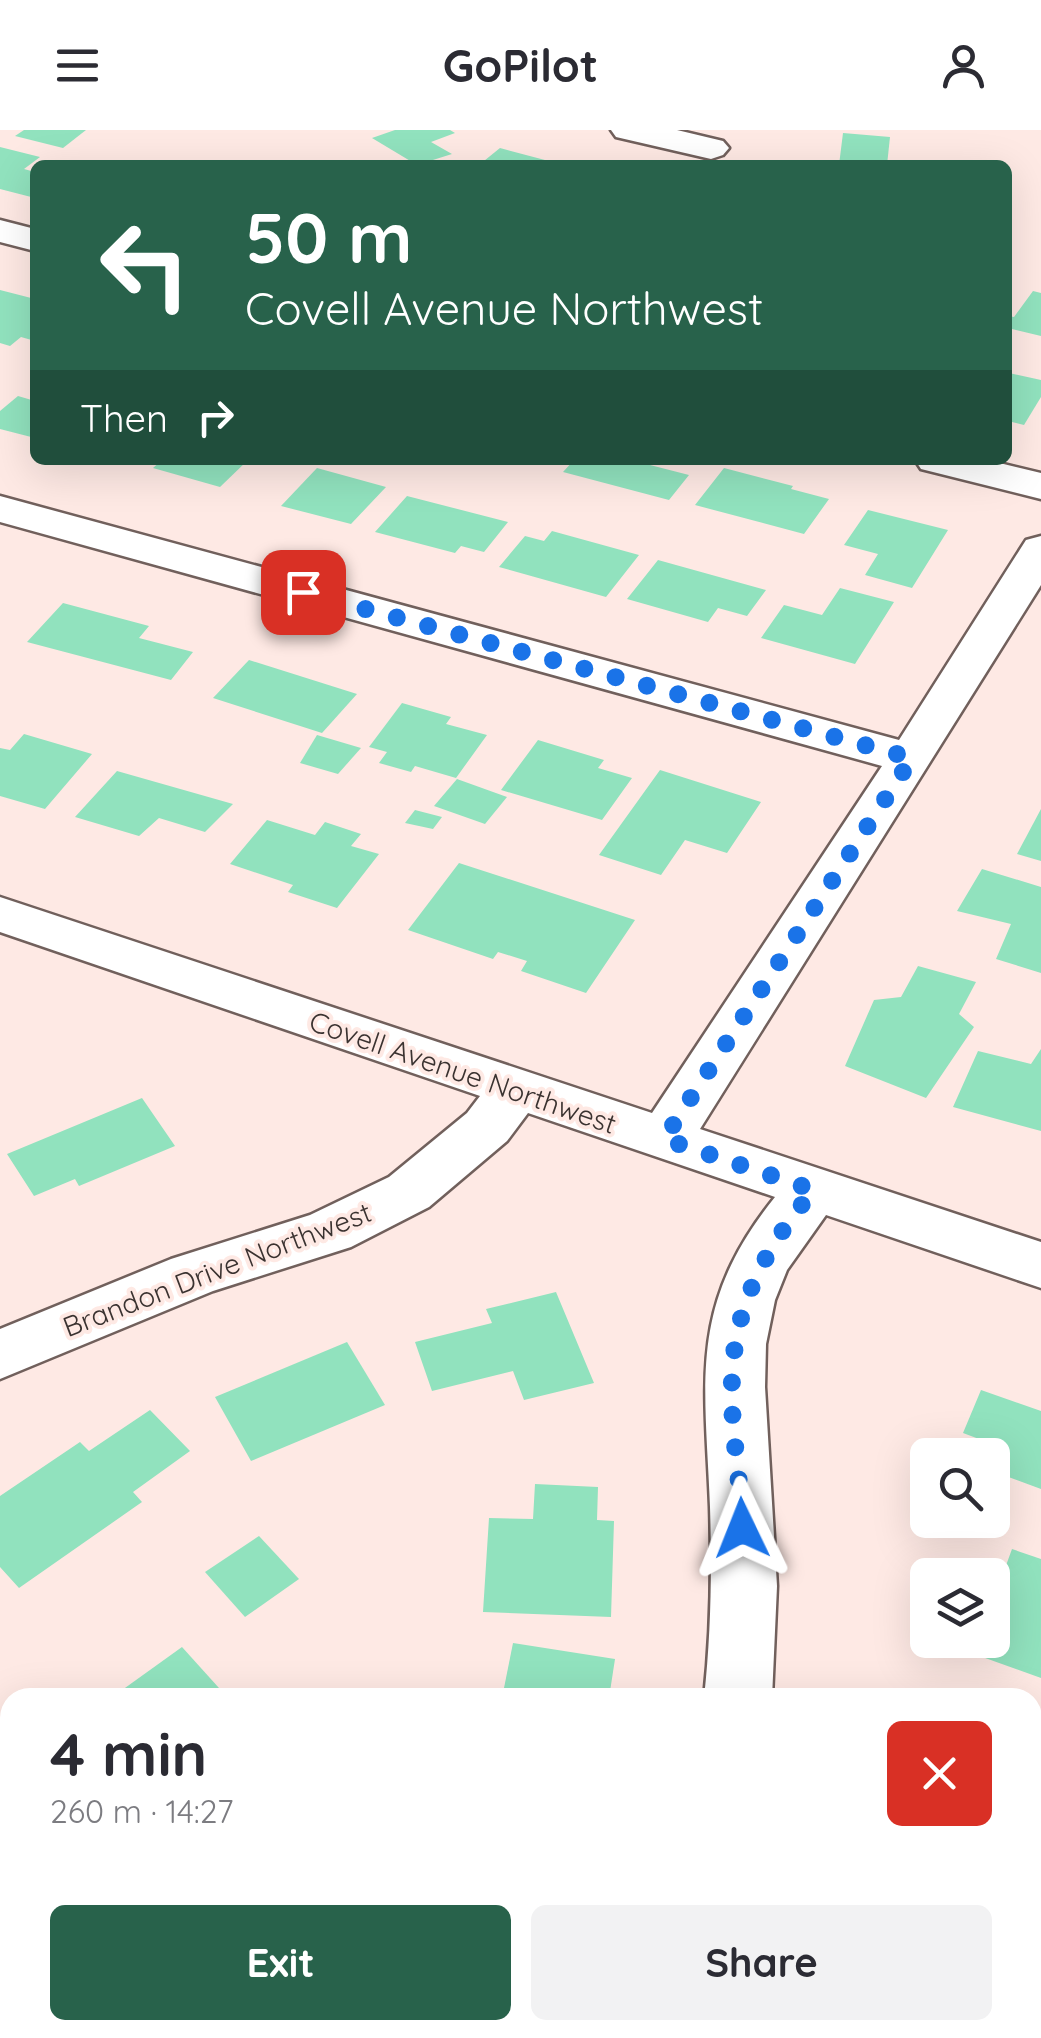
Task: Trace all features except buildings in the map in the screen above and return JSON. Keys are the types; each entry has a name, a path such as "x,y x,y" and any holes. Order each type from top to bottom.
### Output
{"street":[{"path":"628,130 711,148"},
{"path":"0,232 30,239"},
{"path":"956,465 1041,486"},
{"path":"0,509 912,758"},
{"path":"664,1139 912,758 1041,549"},
{"name":"Covell Avenue Northwest","path":"0,914 1041,1265"},
{"name":"Brandon Drive Northwest","path":"0,1355 192,1275 330,1231 409,1192 487,1127 514,1090"},
{"path":"739,1688 744,1644 742,1547 732,1379 745,1302 761,1260 781,1228 814,1190"}],"route":[{"path":"303,592 912,758 664,1139 814,1190 781,1228 761,1260 745,1302 732,1379 742,1528"}]}
